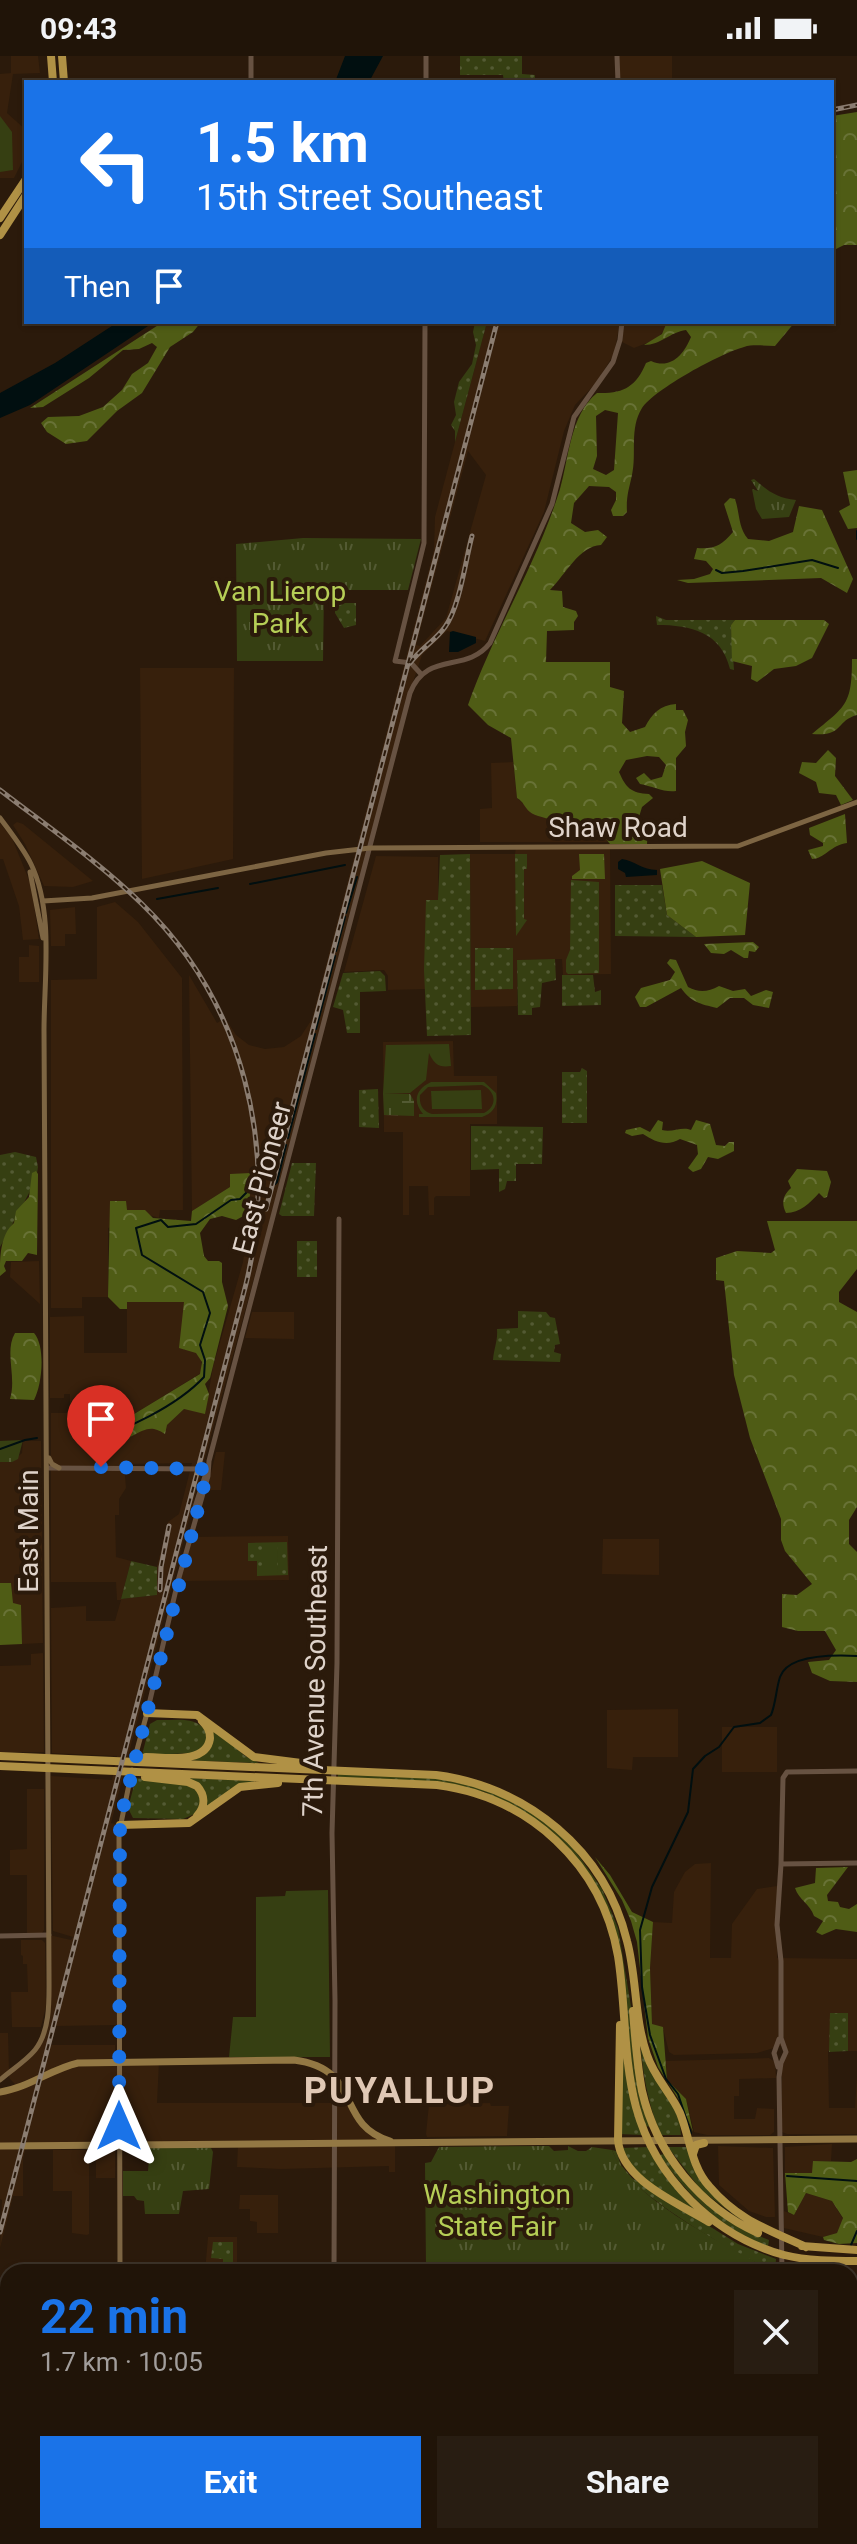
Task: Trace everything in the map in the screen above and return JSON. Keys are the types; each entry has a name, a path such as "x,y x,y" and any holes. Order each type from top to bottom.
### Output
{"highway":[{"path":"54,80 59,57"},
{"path":"59,57 64,80"},
{"path":"0,218 24,182"},
{"path":"0,235 24,198"},
{"path":"145,1760 195,1756 206,1748 210,1735 207,1726 199,1719 146,1715"},
{"path":"146,1715 197,1715 250,1754 266,1760 466,1790 502,1803 539,1825 573,1858 597,1892 610,1923 618,1957 630,2081 640,2120 656,2154 676,2185 697,2207 760,2248"},
{"path":"0,1756 145,1760 389,1778"},
{"path":"0,1766 140,1774 389,1778"},
{"path":"120,1823 185,1821 195,1817 202,1809 203,1796 195,1785 140,1774"},
{"path":"120,1823 189,1823 235,1790 252,1784 436,1775 467,1780 502,1792 532,1809 556,1826 589,1861 611,1899 629,1949 646,2053 679,2112 700,2173 718,2197 765,2233"},
{"path":"621,1923 628,1961 639,2076 651,2120 670,2157 685,2177 733,2220 806,2247 857,2250"},
{"path":"618,1957 618,2140 622,2159 639,2179 724,2232 760,2248 800,2260 857,2261"},
{"path":"693,2155 696,2145 704,2143"}],"main road":[{"name":"Shaw Road","path":"43,901 92,898 351,846 738,846 857,802"},
{"name":"East Main","path":"0,818 33,869 43,901 47,931 44,963"},
{"name":"East Main","path":"20,846 39,898 43,901"},
{"name":"East Main","path":"0,2080 33,2053 41,2039 48,2009 44,963 41,927 30,872"},
{"name":"East Main","path":"41,927 43,901"},
{"path":"48,1452 51,1463 59,1468"},
{"name":"East Pioneer","path":"120,2264 120,1823 146,1715"},
{"path":"0,2092 18,2088 78,2063 294,2060 318,2065 335,2076 363,2126 381,2138 400,2142"},
{"path":"0,2146 857,2139"},
{"path":"688,2140 704,2143 731,2143 736,2140"}],"street":[{"path":"251,56 251,80"},
{"path":"426,56 426,80"},
{"path":"617,56 618,80"},
{"path":"421,674 414,665 395,661 424,541 425,324"},
{"path":"370,848 408,697 421,674 439,664 471,658 490,643 544,523 574,417 613,362 622,324"},
{"path":"397,651 403,661"},
{"name":"East Pioneer","path":"146,1715 195,1507 208,1469 370,848"},
{"name":"7th Avenue Southeast","path":"334,2264 339,1219"},
{"path":"48,1468 208,1469"},
{"path":"782,2264 776,2048 780,2023 781,1961 777,1914 784,1774 857,1771"},
{"path":"781,1864 857,1863"},
{"path":"0,1936 49,1935"},
{"path":"779,2077 784,2049 780,2023"},
{"path":"776,2048 784,2049"},
{"path":"776,2057 783,2058"}],"shaded area":[{"path":"11,56 38,56 40,73 13,74 7,113 24,128 24,158 14,178 0,178 0,74 11,73"},
{"path":"345,56 383,56 370,80 336,80"},
{"path":"619,56 672,56 672,80 620,80"},
{"path":"115,324 151,324 30,405 0,418 0,393 55,363"},
{"path":"486,324 620,324 614,354 596,383 575,405 564,431 544,512 485,641 447,631 422,655 408,697 321,1033 204,1461 111,1823 120,1825 118,2025 56,2026 51,2045 115,2045 112,2059 159,2062 157,2103 334,2103 335,2076 363,2126 395,2143 395,2172 389,2172 389,2166 237,2167 238,2145 26,2146 23,2196 13,2196 0,2248 0,2092 16,2085 8,2073 0,2080 0,2033 8,2033 9,2072 29,2056 40,2042 47,2015 49,1935 71,1940 73,1937 53,1931 51,1776 112,1780 117,1756 52,1753 51,1608 86,1606 86,1621 115,1621 121,1600 117,1600 116,1582 51,1582 51,1413 73,1413 73,1405 70,1405 70,1394 64,1394 64,1398 50,1398 50,1317 84,1316 84,1353 127,1353 127,1302 184,1302 184,1350 201,1350 201,1373 121,1422 82,1435 82,1445 117,1436 160,1415 167,1425 184,1409 205,1413 213,1367 243,1262 251,1174 192,1211 189,975 217,1023 225,1018 236,1035 249,1045 265,1049 284,1047 301,1036 312,1019 434,550 435,517","holes":["468,451 486,475 446,618 420,646 416,645","192,1463 179,1514 168,1522 157,1567 157,1595 121,1599 131,1561 116,1557 115,1515 119,1515 119,1499 126,1488 124,1464"]},
{"path":"666,324 666,329 655,340 634,348 622,342 624,325"},
{"path":"450,632 476,637 476,643 458,652 449,652"},
{"path":"140,668 234,668 233,859 142,879"},
{"path":"513,762 517,798 538,816 593,824 608,842 480,842 480,809 492,808 491,763"},
{"path":"17,822 93,881 73,887 44,886 13,825"},
{"path":"0,823 12,838 31,885 39,939 23,940 19,906 3,859 0,859"},
{"path":"516,847 610,848 611,974 563,975 562,959 517,960 517,1006 471,1007 470,854 515,854"},
{"path":"376,856 438,857 438,900 427,900 425,989 388,990 388,976 384,970 344,972"},
{"path":"622,859 657,870 657,875 626,877 618,869 618,862"},
{"path":"115,902 138,922 182,978 183,1210 160,1210 159,1218 149,1215 108,1228 108,1297 82,1297 82,1308 51,1308 51,980 97,979 97,907"},
{"path":"75,907 76,934 65,934 65,946 51,946 50,910"},
{"path":"29,945 39,946 39,982 19,982 19,957 29,957"},
{"path":"453,1041 454,1076 497,1076 497,1124 470,1124 470,1196 436,1196 434,1215 429,1215 428,1186 409,1186 409,1215 403,1215 403,1132 384,1132 383,1042"},
{"path":"39,1261 40,1304 10,1277 11,1262"},
{"path":"252,1312 294,1312 294,1339 245,1338"},
{"path":"23,1441 41,1441 43,1643 22,1644 21,1606 13,1604 11,1583 0,1583 0,1462 12,1462 22,1453"},
{"path":"216,1452 225,1452 221,1490 207,1490"},
{"path":"288,1536 289,1580 178,1581 189,1537"},
{"path":"603,1539 659,1539 659,1575 602,1574"},
{"path":"43,1653 44,1752 0,1752 0,1666 31,1665 31,1654"},
{"path":"678,1709 678,1757 633,1757 632,1770 607,1768 607,1710"},
{"path":"722,1727 777,1727 777,1772 722,1772"},
{"path":"27,1789 44,1789 42,1933 27,1933 27,1875 10,1875 10,1850 27,1849"},
{"path":"711,1863 710,1958 731,1958 732,1924 757,1889 777,1886 777,1958 857,1959 857,2051 828,2051 829,2108 855,2108 857,2076 857,2134 782,2132 784,2045 757,2053 674,2055 669,2052 663,2028 652,2024 650,1968 653,1922 672,1923 674,1892 685,1872 695,1864"},
{"path":"21,1940 42,1940 45,1943 46,2006 41,2027 12,2027 11,1992 28,1992 27,1964 23,1964"},
{"path":"769,2058 775,2062 776,2078 739,2079 739,2096 734,2096 734,2119 755,2119 757,2108 774,2109 774,2132 770,2135 707,2135 694,2132 686,2099 667,2080 666,2061"},
{"path":"490,2103 491,2106 509,2106 507,2136 427,2137 429,2104"},
{"path":"832,2144 831,2161 813,2161 813,2173 785,2173 785,2147"},
{"path":"718,2146 773,2148 775,2217 749,2211 719,2185"},
{"path":"53,2150 89,2150 87,2235 72,2233 72,2191 53,2191"},
{"path":"96,2150 115,2150 115,2178 96,2178"},
{"path":"806,2193 832,2201 843,2219 837,2233 823,2237 784,2228 784,2211 794,2215"},
{"path":"240,2195 278,2195 278,2233 257,2233 257,2222 250,2221 250,2209 239,2209"},
{"path":"208,2237 237,2237 237,2264 206,2264"}],"green space":[{"path":"460,56 522,56 522,74 535,75 535,80 504,80 503,75 460,75"},
{"path":"857,112 857,245 844,245 834,250 834,116"},
{"path":"0,116 12,132 13,170 0,172"},
{"path":"160,324 199,324 170,347 142,393 117,411 87,441 66,444 47,432 41,423 48,417 79,416 103,407 122,390 132,374 148,363 157,347 152,343 139,349 123,350 89,378 43,407 30,408"},
{"path":"475,324 486,324 455,442 455,431 451,425 456,415 454,402 459,382 472,364 476,345"},
{"path":"666,324 793,324 775,346 748,346 720,356 649,400 636,424 627,512 623,516 613,516 611,510 616,492 609,487 589,486 574,503 571,523 585,532 598,530 607,537 601,545 579,555 550,590 562,591 563,607 576,611 578,616 574,630 547,631 546,662 610,662 610,687 624,691 622,723 630,732 645,727 665,706 676,704 676,710 683,710 688,720 686,746 676,758 676,791 640,784 636,778 644,773 651,780 662,777 666,765 659,757 626,760 619,772 630,789 653,798 642,807 639,817 648,826 647,844 610,844 593,824 550,819 528,810 517,798 511,738 488,725 468,705 551,517 581,413 597,393 628,387 638,378 646,363 665,363 676,359 691,337 686,330 644,345 662,334","holes":["605,410 618,413 614,470 606,475 593,469 597,456 596,416"]},
{"path":"857,470 857,528 848,529 839,511 850,505 843,472"},
{"path":"751,480 783,498 796,500 789,517 762,519 756,509 752,489 758,491"},
{"path":"730,498 735,499 748,539 769,541 793,532 799,506 822,510 853,579 847,593 821,578 688,583 677,580 710,574 713,569 706,561 694,559 697,548 717,546 733,532 724,504"},
{"name":"Van Lierop Park","path":"303,538 421,539 408,590 324,590 323,661 237,661 236,544"},
{"path":"335,603 356,603 356,625 344,628 335,613"},
{"path":"656,616 666,620 735,620 731,625 734,670 730,669 726,656 712,639 693,629 657,625"},
{"path":"735,620 824,620 829,624 812,658 796,666 774,669 757,682 751,679 752,666 732,661 731,625"},
{"path":"852,659 857,659 857,715 834,731 812,734 845,703 851,686"},
{"path":"828,750 836,758 835,776 853,800 841,805 836,795 819,793 816,782 799,773 802,762 816,763"},
{"path":"845,814 847,843 812,859 808,850 823,846 823,843 810,835 809,828"},
{"path":"470,854 471,1035 427,1036 424,970 426,900 438,900 440,855"},
{"path":"515,854 527,854 524,919 527,920 516,936"},
{"path":"579,854 604,854 605,879 572,879 580,870"},
{"path":"702,861 750,883 745,935 696,937 667,915 660,869"},
{"path":"571,880 599,882 599,973 566,972 570,950"},
{"path":"615,885 662,885 667,915 696,937 615,936"},
{"path":"753,942 759,947 755,952 749,951 748,958 731,950 724,954 711,953 704,944"},
{"path":"475,948 513,948 513,989 475,990"},
{"path":"555,959 556,980 542,983 540,1007 532,1008 532,1015 518,1015 517,960"},
{"path":"670,959 676,960 688,987 700,991 719,986 733,991 745,989 751,996 766,990 773,992 769,1008 753,1005 744,998 730,998 717,1008 696,1002 681,988 646,1007 640,1007 635,997 641,988 670,980 675,972 667,963"},
{"path":"380,971 385,976 386,991 360,992 360,1033 347,1033 343,1010 333,1007 343,973"},
{"path":"562,975 593,975 595,992 601,990 601,1005 562,1006"},
{"path":"449,1044 451,1066 437,1064 429,1053 426,1080 410,1093 383,1093 386,1045"},
{"path":"582,1068 587,1071 587,1123 562,1123 562,1072 580,1072"},
{"path":"431,1082 484,1082 496,1093 496,1105 482,1117 419,1117 423,1114 417,1096","holes":["482,1085 494,1099 492,1107 484,1113 432,1114 420,1102 420,1095 428,1087"]},
{"path":"378,1089 379,1128 359,1127 359,1090"},
{"path":"481,1090 482,1109 432,1109 431,1091"},
{"path":"383,1093 410,1094 414,1101 414,1116 384,1115"},
{"path":"658,1120 663,1122 662,1130 666,1131 691,1130 696,1120 710,1124 716,1145 725,1146 734,1142 734,1151 718,1159 708,1157 701,1169 693,1172 688,1168 698,1154 697,1145 680,1139 670,1143 643,1134 632,1136 625,1133 626,1130 640,1127 650,1132"},
{"path":"471,1126 543,1127 542,1164 516,1164 516,1181 507,1181 505,1189 499,1192 499,1169 471,1170"},
{"path":"15,1152 36,1157 36,1180 0,1247 0,1155"},
{"path":"292,1163 316,1163 314,1216 279,1214"},
{"path":"797,1169 827,1171 831,1182 827,1197 819,1193 800,1209 786,1213 784,1199 791,1188 788,1181"},
{"path":"36,1171 37,1255 28,1253 22,1261 6,1261 6,1271 0,1276 3,1240 14,1223 16,1211 29,1197 32,1173"},
{"path":"251,1173 249,1213 236,1220 222,1216 210,1219 200,1233 204,1256 208,1261 222,1263 222,1282 228,1306 210,1378 205,1384 209,1394 205,1414 184,1409 167,1425 165,1434 148,1429 130,1437 110,1439 110,1445 90,1445 92,1432 121,1422 200,1374 202,1362 196,1353 179,1348 184,1302 127,1302 127,1309 120,1309 108,1297 110,1201 126,1201 127,1210 145,1210 153,1218 191,1221 192,1211 230,1187 230,1174"},
{"path":"767,1221 857,1221 857,1269 839,1292 839,1302 857,1312 857,1507 849,1520 849,1544 857,1552 857,1682 830,1681 812,1673 808,1662 829,1660 836,1650 825,1631 798,1631 782,1627 782,1594 797,1595 812,1584 785,1551 781,1540 781,1519 750,1438 734,1375 724,1281 716,1280 716,1258 737,1251 771,1253 775,1250"},
{"path":"297,1241 317,1241 317,1277 297,1277"},
{"path":"518,1311 546,1312 555,1318 560,1344 555,1345 554,1352 561,1354 560,1362 493,1360 497,1329 518,1328"},
{"path":"15,1333 34,1333 38,1339 41,1376 34,1400 10,1399 11,1348"},
{"path":"23,1440 18,1459 0,1462 0,1441"},
{"path":"287,1542 288,1575 257,1576 257,1561 248,1561 248,1543"},
{"path":"264,1543 278,1543 277,1574 264,1574"},
{"path":"131,1561 157,1567 157,1595 121,1599"},
{"path":"0,1583 11,1583 13,1603 21,1605 22,1644 0,1645"},
{"path":"157,1720 196,1723 206,1731 206,1744 197,1753 142,1755 150,1724"},
{"path":"209,1725 245,1756 259,1763 179,1760 203,1756"},
{"path":"338,1774 431,1777 490,1790 542,1819 574,1849 602,1889 618,1928 651,2127 645,2126 633,2079 620,1955 586,1870 574,1854 534,1818 485,1792 437,1782 338,1778"},
{"path":"168,1777 258,1781 250,1782 204,1813 203,1790"},
{"path":"136,1778 187,1785 196,1790 201,1801 197,1813 183,1819 133,1818 128,1808"},
{"path":"595,1857 632,1912 653,1922 650,1968 652,2024 663,2027 667,2080 686,2099 693,2132 681,2103 658,2067 648,2038 637,1942 631,1921 622,1900"},
{"path":"848,1867 827,1895 828,1901 838,1902 840,1907 849,1909 857,1904 857,1932 836,1929 822,1935 816,1932 823,1921 814,1916 795,1888 815,1883 816,1868"},
{"path":"328,1890 330,2057 229,2057 233,2017 256,2017 256,1897 285,1896 286,1891"},
{"path":"830,2013 848,2013 848,2051 829,2052"},
{"path":"639,2030 679,2118 681,2135 661,2135 646,2083"},
{"path":"622,2039 642,2135 619,2134"},
{"name":"Washington State Fair","path":"549,2146 554,2151 568,2150 568,2146 578,2151 592,2147 612,2150 622,2169 659,2204 760,2264 426,2264 425,2163 431,2162 439,2147"},
{"path":"648,2147 666,2178 706,2219 639,2177 622,2148"},
{"path":"668,2147 687,2147 693,2168 742,2221 701,2190"},
{"path":"150,2148 211,2148 213,2152 209,2189 183,2191 179,2214 145,2214 144,2201 134,2196 123,2196 123,2171 148,2171"},
{"path":"612,2150 616,2151 621,2165 632,2178 738,2244 776,2259 776,2264 760,2264 718,2242 642,2190 618,2164"},
{"path":"665,2154 671,2165 754,2234 769,2240 768,2247 734,2230 706,2209 659,2155"},
{"path":"857,2159 857,2243 839,2244 824,2240 823,2237 837,2233 843,2218 832,2201 806,2193 794,2215 788,2212 785,2173 812,2173 813,2161 851,2162"},
{"path":"213,2242 233,2242 233,2264 223,2264 223,2259 211,2258"}],"waterway":[{"path":"857,531 857,539"},
{"path":"716,570 722,573 743,571 812,560 838,568"},
{"path":"250,884 345,865"},
{"path":"346,913 357,877"},
{"path":"157,899 218,888"},
{"path":"336,951 345,917"},
{"path":"316,1029 335,956"},
{"path":"288,1138 315,1034"},
{"path":"275,1184 286,1145"},
{"path":"86,1441 150,1416 180,1398 204,1377 205,1360 200,1345 210,1313 203,1292 142,1255 136,1228 161,1220 168,1227 196,1224 231,1200 240,1199 248,1191"},
{"path":"0,1449 37,1438"},
{"path":"691,2133 678,2094 666,2079 650,2035 642,1987 640,1930 652,1887 688,1812 693,1769 719,1747 734,1727 760,1723 771,1715 780,1677 785,1669 814,1658 857,1656"},
{"path":"787,2176 857,2181"},
{"path":"851,2245 857,2231"}],"railway":[{"path":"834,110 857,105"},
{"path":"266,1209 496,324"},
{"path":"410,663 441,632 450,618 472,536"},
{"path":"0,790 91,859 142,904 177,943 206,986 228,1032 245,1080 254,1130 258,1181 255,1233 246,1284 0,2232"},
{"path":"160,1590 169,1526"}],"district":[{"name":"PUYALLUP","path":"400,2091"}],"route":[{"path":"101,1467 208,1469 120,1821 119,2126"}]}
